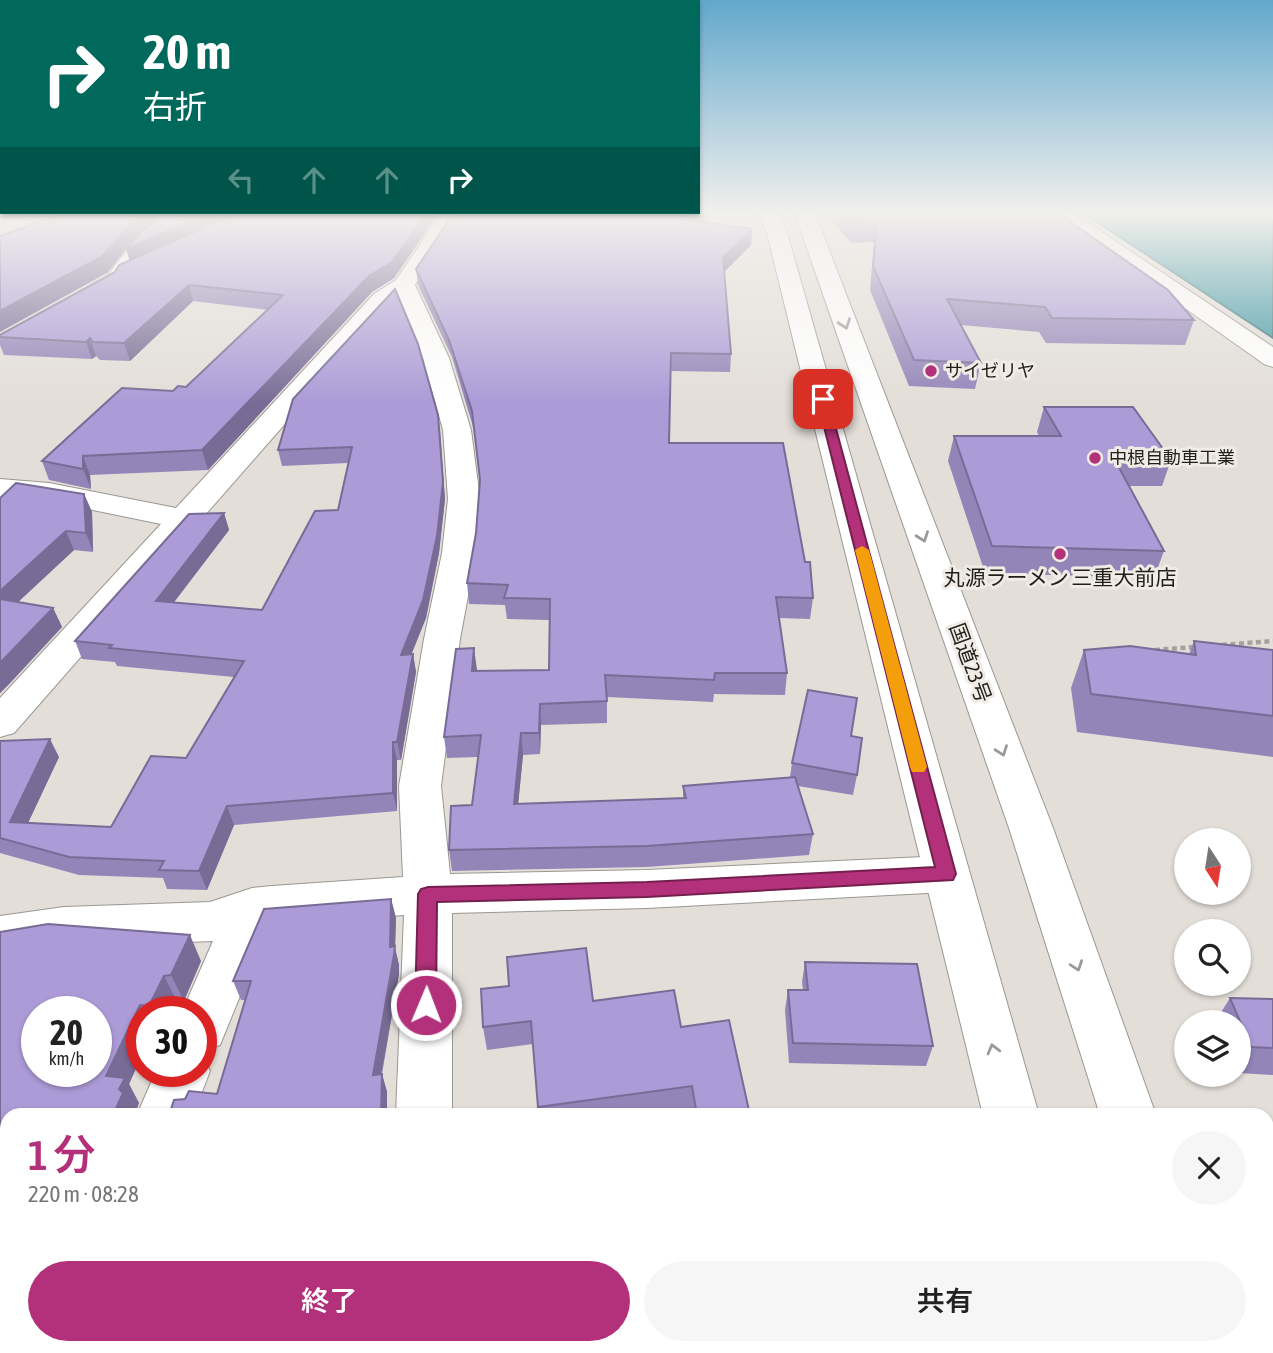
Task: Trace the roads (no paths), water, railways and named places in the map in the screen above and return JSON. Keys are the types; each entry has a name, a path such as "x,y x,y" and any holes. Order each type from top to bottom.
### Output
{"main road":[{"path":"87,295 121,277"},
{"path":"4,725 182,519 382,299 404,285 409,277"},
{"path":"789,277 1009,1108"},
{"name":"国道23号","path":"828,277 1031,828 1126,1108"},
{"path":"1154,277 1273,359"},
{"path":"404,285 436,358 457,430 464,499 459,553 442,639 420,786 428,894 424,1108"},
{"path":"0,488 49,492 182,519"},
{"path":"0,937 64,927 210,922 231,919 252,908 428,894 647,889 946,874"},
{"path":"215,996 252,908"},
{"path":"168,1108 176,1087"}],"water":[{"path":"1181,277 1273,277 1273,338"}],"place":[{"name":"サイゼリヤ","path":"931,371"},
{"name":"中根自動車工業","path":"1095,458"},
{"name":"丸源ラーメン 三重大前店","path":"1060,554"}]}
